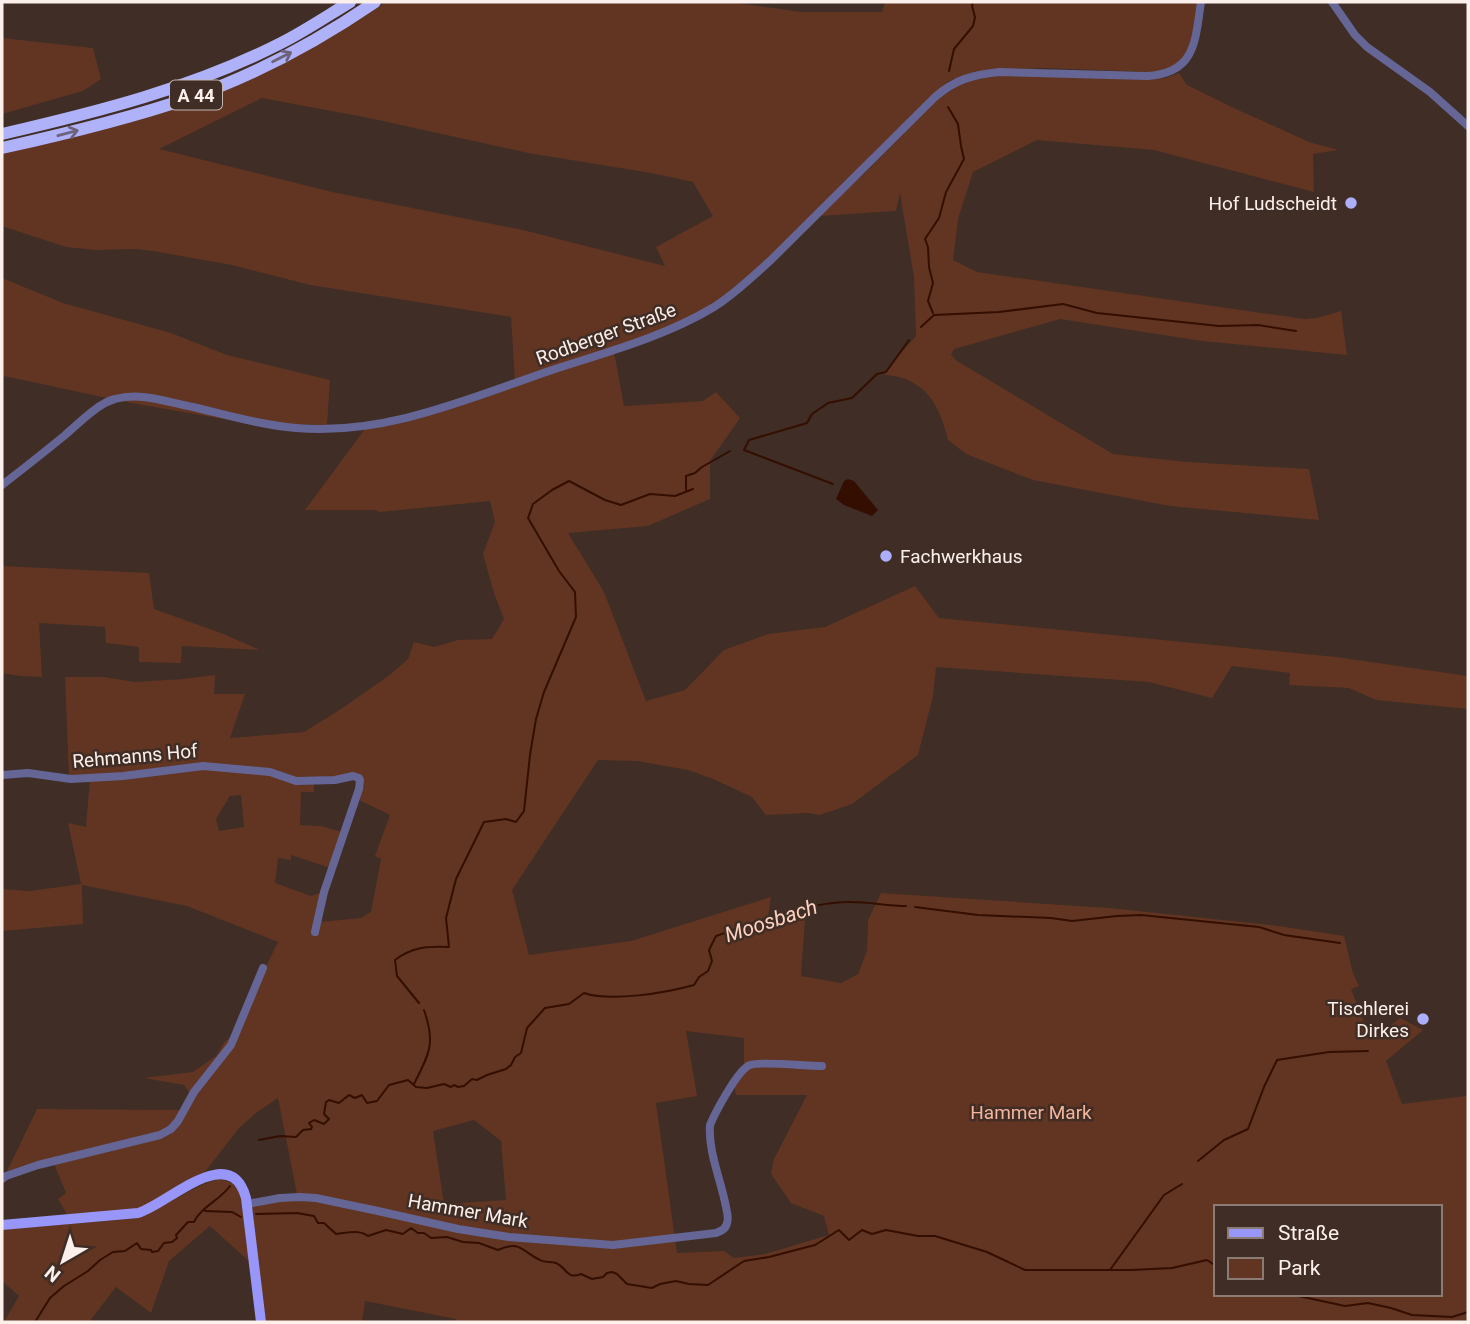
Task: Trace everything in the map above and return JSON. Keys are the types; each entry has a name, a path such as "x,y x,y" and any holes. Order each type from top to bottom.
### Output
{"highway":[{"name":"A 44","path":"2,134 128,103 195,80 282,43 350,2"},
{"name":"A 44","path":"2,148 131,116 190,97 246,75 288,54 375,2"}],"main road":[{"path":"2,1225 142,1212 192,1183 216,1174 229,1175 237,1179 243,1187 247,1204 261,1322"}],"street":[{"name":"Rodberger Straße","path":"2,485 111,400 131,396 143,397 296,428 339,429 426,413 676,327 714,306 771,260 934,97 951,85 976,75 999,72 1147,76 1162,74 1179,66 1192,50 1201,2"},
{"path":"1332,2 1362,42 1430,92 1468,126"},
{"name":"Rehmanns Hof","path":"2,775 18,773 71,779 123,776 203,766 270,772 296,781 318,782 353,776 359,778 359,789 324,892 315,932"},
{"path":"2,1179 38,1165 160,1135 171,1129 194,1092 231,1045 263,968"},
{"name":"Hammer Mark","path":"247,1204 280,1198 316,1198 458,1229 509,1237 613,1245 716,1233 726,1227 728,1220 714,1160 710,1125 736,1078 746,1066 758,1063 822,1066"}],"green space":[{"path":"386,2 728,2 802,12 882,12 885,2 1198,2 1194,31 1187,51 1182,59 1164,71 1044,68 988,70 966,74 947,82 739,287 681,324 515,382 511,317 310,285 232,265 153,251 66,247 2,226 2,154 155,114 347,26","holes":["262,98 528,153 693,182 713,216 656,247 665,266 523,230 332,192 159,149"]},
{"path":"2,38 93,48 101,79 83,91 2,114"},
{"path":"1179,73 1187,85 1236,109 1309,142 1338,150 1313,154 1314,192 1154,150 1037,140 973,172 958,219 953,260 977,272 1304,319 1341,311 1347,355 1202,341 1060,319 954,349 951,355 1113,454 1187,462 1309,469 1319,520 1170,506 1033,480 966,454 948,440 940,414 925,392 907,380 883,374 916,336 914,277 900,193 896,211 819,216 938,99 964,82 980,77 1016,74 1153,79"},
{"path":"2,278 63,303 171,333 227,355 330,380 327,425 252,424 126,402 4,376 2,378"},
{"name":"Hammer Mark","path":"614,352 624,406 703,401 716,392 740,418 710,461 710,499 648,526 568,533 604,592 646,701 685,690 724,650 768,634 825,627 915,586 939,618 1336,657 1468,676 1468,709 1376,700 1349,688 1289,685 1290,673 1232,666 1212,698 1149,682 936,667 933,696 918,755 852,804 820,815 766,815 752,797 688,770 637,761 598,760 512,890 529,955 631,941 771,897 767,924 805,920 801,976 841,983 858,974 867,951 868,920 881,893 1109,908 1279,926 1344,936 1359,986 1351,989 1371,1040 1400,1018 1423,1030 1386,1061 1402,1104 1468,1094 1468,1322 456,1322 456,1319 365,1301 362,1322 265,1322 250,1206 298,1199 278,1098 239,1128 205,1172 137,1211 68,1216 58,1199 66,1193 52,1159 7,1171 37,1109 180,1110 189,1092 184,1085 144,1078 193,1072 216,1056 225,1041 237,1034 251,997 278,942 187,906 82,885 83,924 2,931 2,889 30,891 81,884 68,823 86,827 90,777 69,778 65,677 104,677 135,682 215,675 214,694 245,694 230,738 304,732 391,674 408,659 414,642 434,647 458,640 492,639 504,619 483,554 495,522 490,501 380,512 305,510 365,429","holes":["353,778 358,780 342,832 321,826 300,825 301,792 314,792 314,783","241,795 244,827 219,831 216,819 230,796","357,799 390,815 375,856 381,859 371,912 361,918 320,922 326,891","291,855 331,868 323,892 311,896 275,883 278,858 291,860","686,1031 744,1038 744,1068 734,1085 736,1095 807,1095 774,1159 771,1174 791,1203 824,1216 829,1235 765,1254 734,1258 724,1251 677,1253 656,1103 697,1096","474,1120 501,1141 506,1200 444,1204 433,1131"]},
{"path":"2,566 149,573 154,609 260,650 182,646 181,663 139,662 139,647 106,643 105,627 39,623 42,677 2,673"},
{"path":"218,1179 234,1185 241,1195 246,1214 251,1263 210,1226 169,1261 151,1313 116,1287 89,1322 4,1322 19,1296 2,1281 2,1230 137,1218"}],"shaded area":[{"path":"844,481 854,481 878,510 872,516 836,499"}],"waterway":[{"path":"949,71 954,49 973,26 973,2"},
{"path":"933,313 928,301 933,283 925,239 939,218 946,192 964,159 958,124 948,107"},
{"path":"921,327 934,315 999,312 1063,304 1097,313 1219,326 1258,325 1296,331"},
{"path":"833,484 744,450 749,440 807,423 812,414 828,403 852,398 877,374 886,372 909,340"},
{"path":"686,490 686,476 730,451"},
{"path":"419,1003 397,976 395,960 420,948 449,947 446,918 456,879 484,822 506,819 516,822 524,811 536,719 544,692 576,617 575,592 559,571 528,518 533,504 569,481 605,500 621,505 650,494 675,496 693,489"},
{"name":"Moosbach","path":"259,1140 280,1136 296,1137 303,1130 311,1129 309,1123 314,1120 324,1124 329,1119 324,1114 326,1102 329,1100 339,1103 349,1095 355,1098 362,1095 367,1103 377,1101 389,1085 408,1080 416,1087 427,1088 444,1084 458,1087 464,1086 472,1079 477,1080 506,1069 521,1053 527,1028 545,1008 569,1004 584,993 623,997 694,985 699,977 708,971 712,961 709,950 716,936 781,914 831,903 906,906"},
{"name":"Moosbach","path":"915,907 978,915 1072,921 1141,915 1259,927 1284,935 1340,943"},
{"path":"414,1084 429,1048 430,1032 424,1010"},
{"path":"1198,1161 1224,1140 1248,1129 1277,1060 1329,1052 1368,1051"},
{"path":"1110,1270 1164,1195 1182,1184"},
{"name":"Moosbach","path":"35,1322 50,1298 100,1260 113,1252 125,1251 137,1243 141,1249 158,1251 164,1243 177,1238 176,1235 188,1222 194,1222 201,1212 230,1186"},
{"path":"205,1211 232,1212 241,1217"},
{"path":"256,1214 297,1213 314,1216 318,1223 324,1223 336,1234 356,1232 368,1236 386,1230 403,1234 411,1228 431,1238 447,1237 498,1250 516,1246 542,1261 560,1265 573,1276 581,1274 592,1279 612,1272 627,1284 652,1288 676,1281 708,1285 744,1261 815,1245 839,1230 849,1240 862,1230 872,1234 886,1230 935,1236 987,1252 1025,1270 1172,1268 1207,1260 1214,1265"},
{"path":"1298,1296 1345,1306 1368,1303 1412,1315 1452,1317 1468,1312"}],"place":[{"name":"Hof Ludscheidt","path":"1351,203"},
{"name":"Fachwerkhaus","path":"886,556"},
{"name":"Tischlerei Dirkes","path":"1423,1019"}]}
